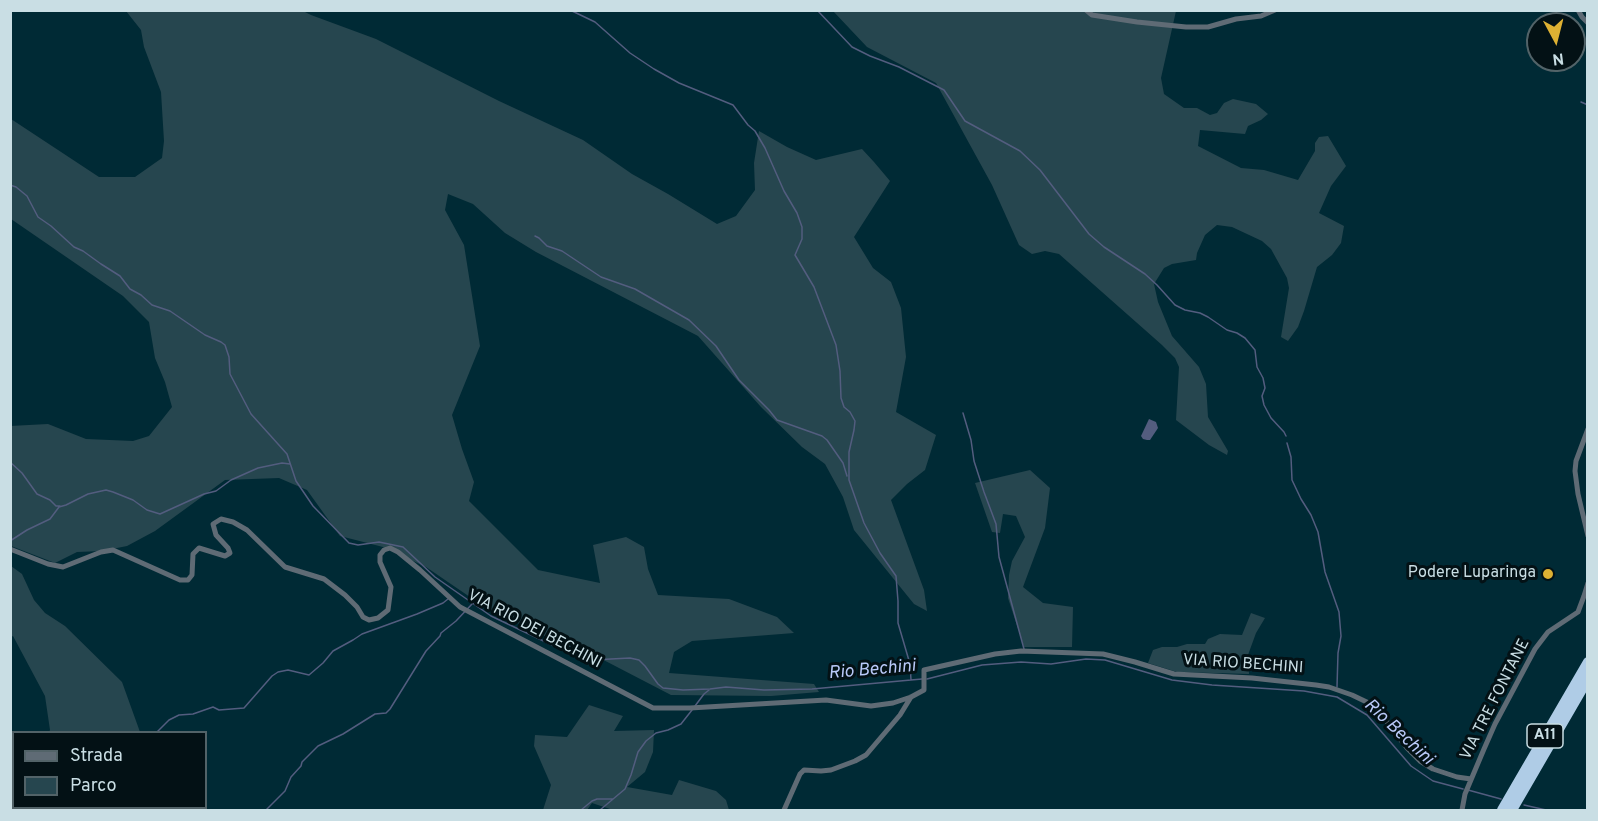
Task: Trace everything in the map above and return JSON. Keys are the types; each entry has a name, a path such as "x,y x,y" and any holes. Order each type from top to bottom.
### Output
{"highway":[{"name":"A11","path":"1502,810 1587,662"},
{"name":"A11","path":"1512,810 1587,679"}],"street":[{"path":"1086,10 1092,15 1169,26 1208,27 1236,19 1261,16 1275,10"},
{"path":"1578,10 1587,23"},
{"path":"1587,429 1575,471 1587,536"},
{"name":"VIA RIO DEI BECHINI","path":"10,549 56,567 63,567 101,552 113,550 180,580 188,580 192,575 193,554 199,548 225,556 230,553 216,534 213,524 221,519 233,522 247,530 285,567 324,579 345,595 363,617 369,620 378,618 388,610 392,587 380,562 380,555 384,550 390,548 420,570 460,607 653,708 826,700 871,705 893,703 911,698"},
{"name":"VIA TRE FONTANE","path":"1462,810 1471,778 1495,724 1535,649 1548,632 1578,612 1587,583"},
{"name":"VIA RIO BECHINI","path":"911,698 924,690 924,670 938,666 1021,651 1103,654 1173,674 1252,678 1329,687 1375,706 1407,748 1433,769 1457,777 1471,778"},
{"path":"784,810 804,770 831,770 866,755 900,715 911,698"}],"green space":[{"path":"126,11 303,11 376,39 583,140 632,174 717,224 736,216 755,190 754,163 759,131 816,160 862,149 890,181 854,237 873,268 891,282 901,308 906,357 896,412 936,435 925,470 891,500 924,590 927,611 914,604 854,530 843,497 825,464 802,447 761,407 698,336 536,252 505,233 473,204 448,194 445,210 464,245 480,346 452,415 474,482 469,501 538,570 600,583 593,545 626,537 644,547 648,569 658,595 729,599 777,617 794,633 692,641 674,652 669,673 814,684 819,692 771,696 671,695 592,654 563,645 486,608 426,567 383,547 340,536 307,490 279,478 225,480 155,531 127,546 102,551 77,552 55,563 11,546 10,426 48,424 86,439 133,441 149,436 172,407 155,358 149,322 123,296 11,219 11,119 99,177 135,177 162,158 164,141 161,92 144,47 141,30"},
{"path":"833,11 1176,11 1161,78 1164,94 1184,108 1197,108 1210,115 1217,113 1224,103 1233,99 1256,104 1268,114 1248,126 1245,134 1200,130 1198,146 1241,168 1264,170 1298,180 1315,151 1315,143 1319,137 1328,136 1346,166 1331,186 1319,213 1344,226 1341,243 1332,255 1317,267 1298,327 1288,341 1281,337 1289,288 1287,278 1271,249 1262,241 1232,227 1217,225 1205,235 1196,260 1172,264 1164,268 1154,284 1158,302 1172,336 1199,367 1206,384 1208,417 1228,451 1227,455 1209,445 1176,420 1179,367 1175,358 1059,254 1045,251 1032,254 1019,245 992,185 936,83 867,47"},
{"path":"1030,470 1050,488 1045,528 1023,587 1043,603 1073,607 1072,647 1024,647 1008,598 1012,561 1025,537 1016,516 1003,514 1000,533 992,532 975,483"},
{"path":"11,566 22,574 34,600 45,613 65,626 122,682 140,731 50,731 45,696 13,636 11,637"},
{"path":"1251,613 1265,618 1256,633 1248,655 1249,674 1177,672 1148,663 1153,650 1162,647 1205,644 1208,639 1220,634 1242,635"},
{"path":"589,705 623,716 614,731 654,730 653,752 645,772 627,787 672,795 679,780 716,791 726,800 729,810 613,810 592,803 587,810 543,810 551,785 534,746 535,735 567,737"},
{"path":"11,774 12,809 130,810 11,810"}],"shaded area":[{"path":"1149,419 1156,422 1158,428 1150,440 1147,440 1141,436"}],"waterway":[{"path":"570,10 595,22 630,53 654,69 679,83 733,105 755,131 765,148 784,191 797,213 802,227 802,239 795,255 814,287 836,345 841,398 844,407 855,421 849,452 849,480 864,523 880,553 896,576 898,623 910,664 911,680"},
{"path":"817,10 852,47 944,90 965,121 1020,151 1040,170 1089,234 1104,247 1145,274 1175,305 1200,313 1245,338 1255,350 1257,367 1263,378 1264,405 1271,418 1286,436"},
{"path":"1581,102 1588,105"},
{"name":"Rio Bechini","path":"10,185 27,196 38,217 74,247 120,276 130,289 152,305 170,311 205,335 225,345 229,357 230,374 251,414 287,454 296,481 313,506 349,543 358,545 379,542 403,547 435,577 491,616 573,655 592,660 630,658 639,660 663,688 683,690 726,687 764,690 812,689 922,679"},
{"path":"535,236 547,246 562,251 601,277 635,289 689,320 716,346 739,380 777,420 822,436 827,440 843,463 847,476"},
{"path":"963,413 974,461 996,524 999,557 1024,649"},
{"path":"1287,443 1291,457 1292,480 1318,532 1325,572 1339,612 1341,636 1337,687"},
{"path":"10,462 22,473 37,494 50,500 56,506 60,506"},
{"path":"10,541 50,519 59,507 88,494 106,490 133,500 147,510 160,514 216,491 231,480 258,468 282,463 290,464"},
{"path":"158,731 169,720 179,715 193,714 213,707 219,710 244,708 278,672 288,670 309,675 333,651 362,634 417,614 448,599"},
{"path":"266,810 285,791 291,777 318,746 375,714 386,713 426,651 441,633 472,604"},
{"name":"Rio Bechini","path":"927,679 982,665 1021,662 1051,664 1086,659 1105,660 1172,680 1304,691 1337,697 1367,715 1411,766 1433,781 1463,789"},
{"path":"695,706 709,690"},
{"path":"600,810 625,789 638,752 646,741 656,733 681,724 692,710"},
{"name":"Rio Bechini","path":"1468,790 1501,799"},
{"path":"581,810 597,799 613,799"},
{"path":"1524,805 1546,810"},
{"path":"10,810 18,809"}],"place":[{"name":"Podere Luparinga","path":"1548,574"}]}
